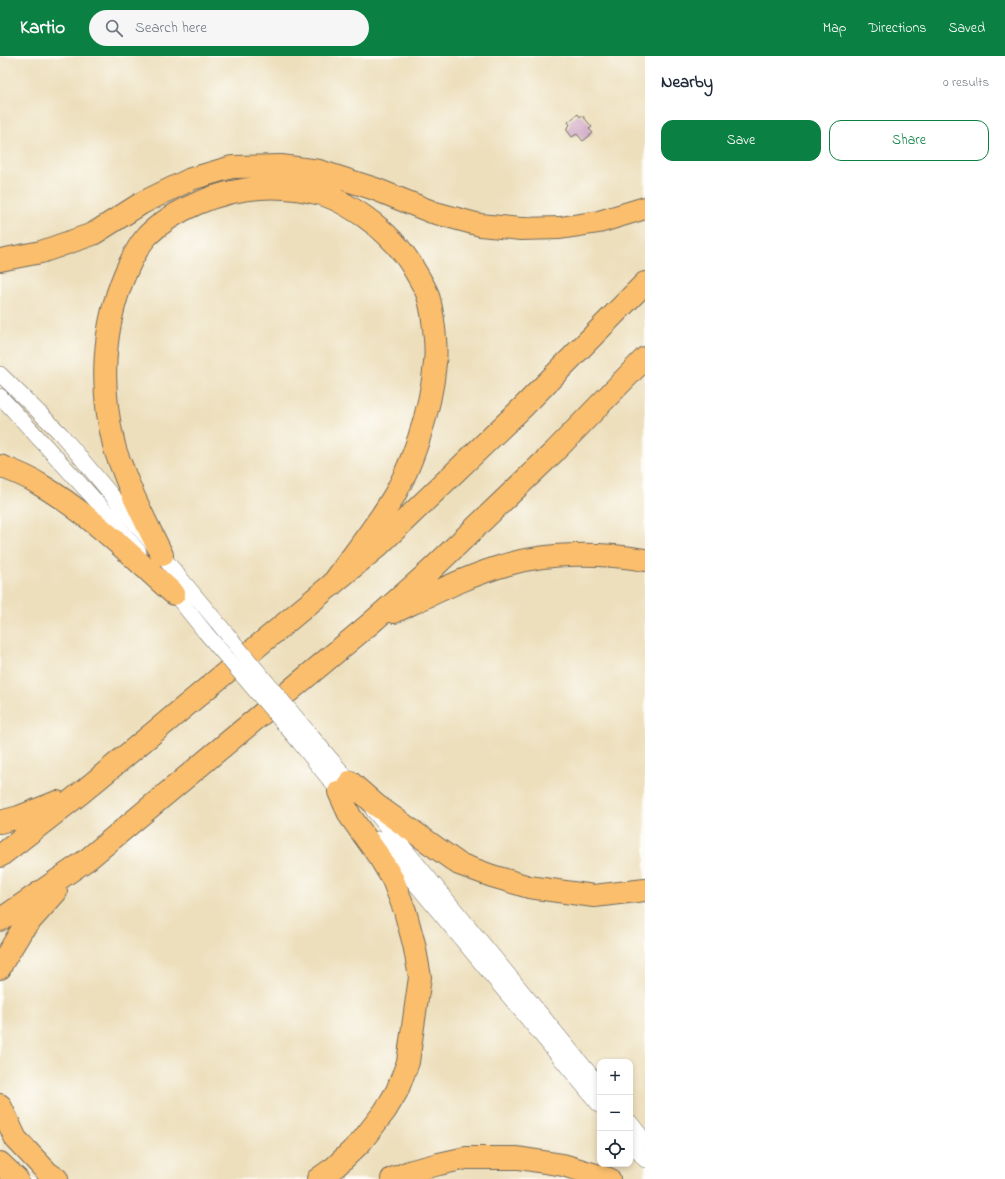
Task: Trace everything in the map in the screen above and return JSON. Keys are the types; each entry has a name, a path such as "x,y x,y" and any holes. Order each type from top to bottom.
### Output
{"highway":[{"path":"0,260 41,252 93,234 142,202 191,179 232,167 281,166 319,171 375,190 432,212 487,226 521,229 560,228 599,222 645,208"},
{"path":"162,555 134,499 114,448 106,404 105,366 108,327 116,294 131,259 148,235 179,212 214,196 248,188 286,187 323,194 353,209 382,230 407,256 427,294 434,328 436,360 430,395 406,474 387,507 331,586"},
{"path":"0,856 81,793 377,547 522,408 645,283"},
{"path":"0,920 88,859 371,623 430,570 554,452 645,358"},
{"path":"0,466 38,483 70,504 98,526 174,594"},
{"path":"371,623 459,581 510,563 544,557 580,554 645,560"},
{"path":"345,787 376,805 459,864 492,876 536,888 594,896 645,890"},
{"path":"318,1179 335,1167 361,1142 385,1111 397,1091 408,1062 420,977 414,944 405,911 393,880 380,858 350,816 345,787"},
{"path":"0,822 19,817 81,793"},
{"path":"0,968 22,930 56,891 88,859"},
{"path":"0,1105 16,1139 48,1173 57,1179"},
{"path":"392,1179 412,1171 466,1158 518,1158 563,1165 609,1179"},
{"path":"0,1163 17,1179"}],"street":[{"path":"0,374 62,434 217,622 304,738 597,1082"},
{"path":"0,396 108,514 205,632 304,738"},
{"path":"345,787 597,1102"},
{"path":"633,1126 645,1141"},
{"path":"633,1146 645,1160"}],"building":[{"path":"578,114 580,117 582,115 592,127 589,129 593,133 583,141 577,134 572,137 566,129 570,125 568,122"}]}
